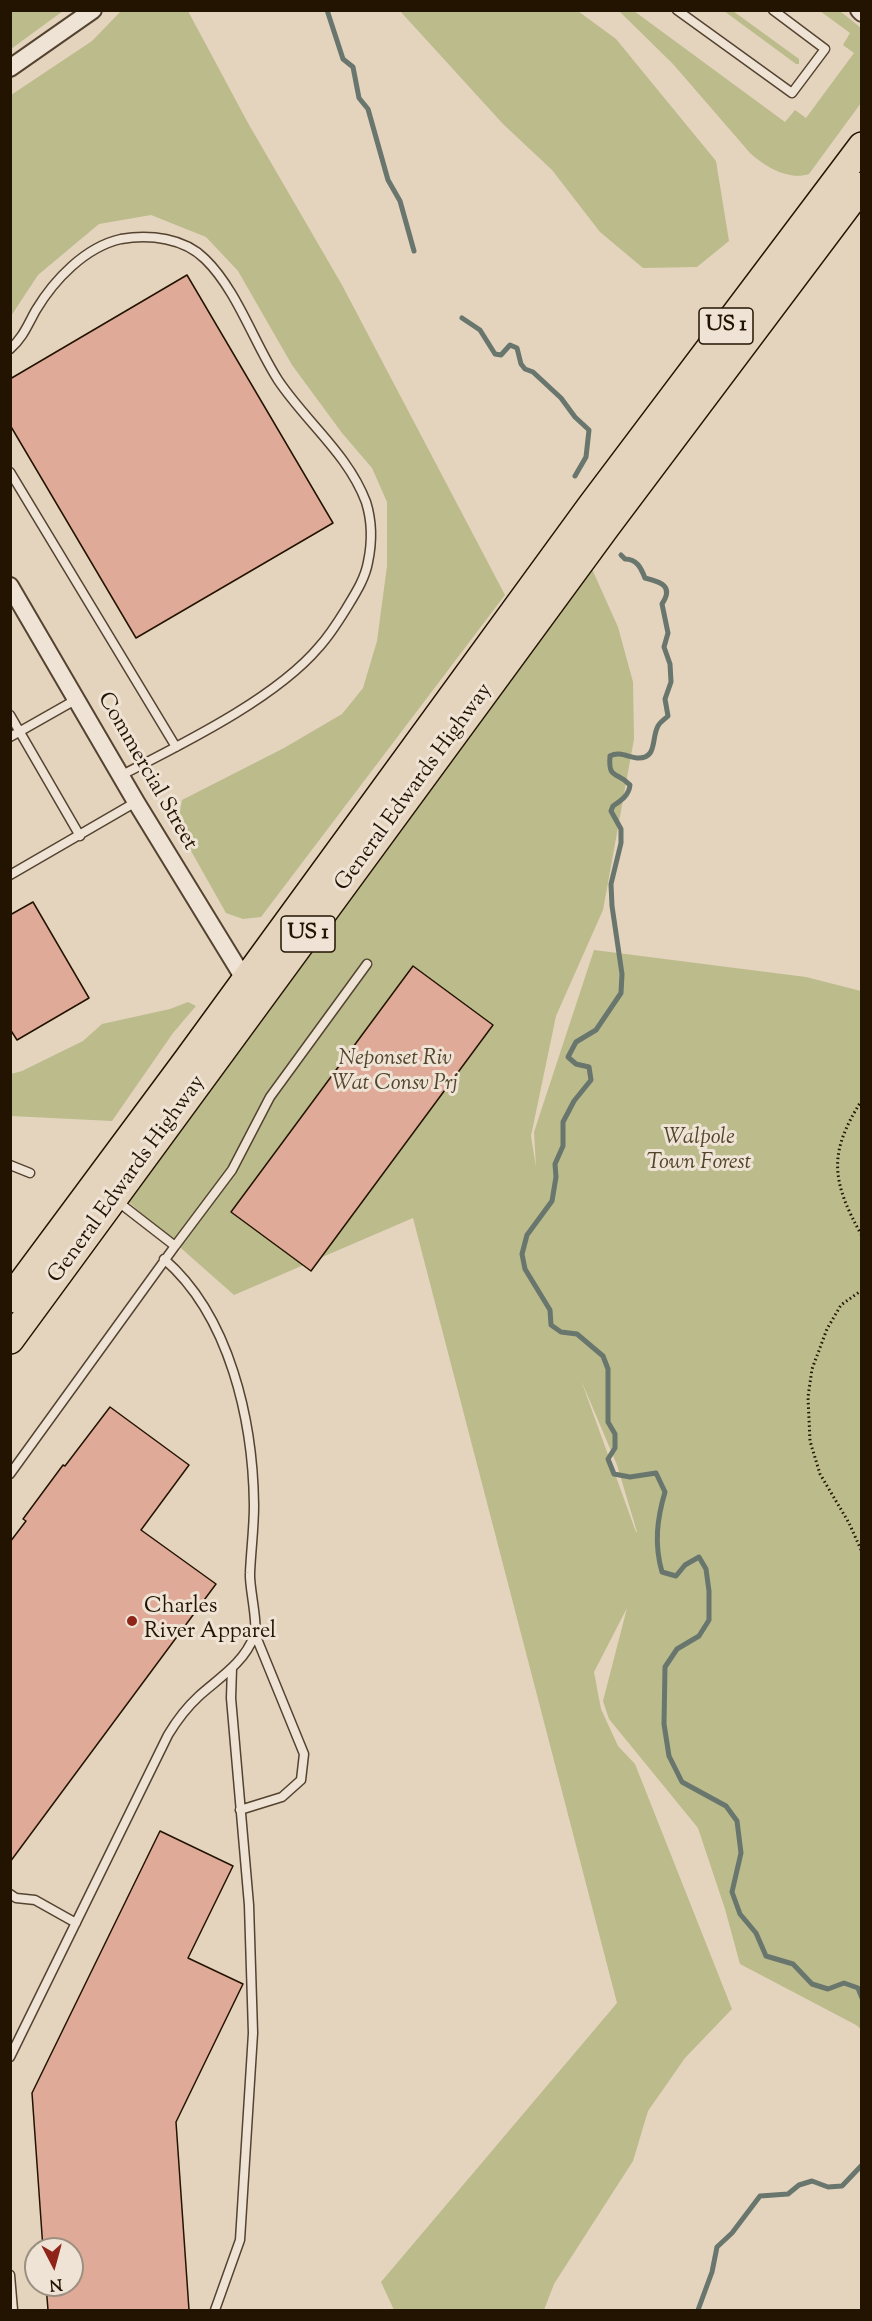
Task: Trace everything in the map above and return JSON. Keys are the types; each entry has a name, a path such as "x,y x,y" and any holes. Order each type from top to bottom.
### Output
{"main road":[{"name":"US 1","path":"598,517 861,146"},
{"name":"US 1","path":"598,517 810,257 861,186"},
{"name":"General Edwards Highway","path":"10,1299 245,980 598,517"},
{"name":"General Edwards Highway","path":"10,1340 114,1199 598,517"}],"street":[{"path":"10,68 93,10"},
{"name":"Commercial Street","path":"10,586 136,802 245,980"}],"lane":[{"path":"677,10 792,93 825,49 773,10"},
{"path":"10,349 17,343 59,278 94,251 118,240 132,238 161,238 180,243 204,258 219,278 236,303 278,380 339,454 366,503 372,532 368,563 358,589 319,648 288,676 251,702 176,747 122,775"},
{"path":"10,472 176,747"},
{"path":"10,737 77,699"},
{"path":"10,715 80,836"},
{"path":"10,875 136,802"},
{"path":"10,1474 164,1259 232,1170 270,1098 367,964"},
{"path":"10,1165 30,1173"},
{"path":"114,1199 175,1246"},
{"path":"164,1259 177,1270 206,1309 237,1380 251,1461 254,1503 250,1575 255,1634 304,1754 301,1780 282,1797 240,1810"},
{"path":"10,2057 168,1735 179,1717 199,1696 232,1668 255,1634"},
{"path":"215,2310 240,2240 253,2032 249,1905 231,1698 232,1668"},
{"path":"10,1894 16,1898 35,1900 76,1923"},
{"path":"10,2275 13,2310"}],"path":[{"path":"861,1100 843,1133 837,1152 836,1176 846,1207 861,1236"},
{"path":"861,1290 841,1305 827,1329 812,1369 808,1397 810,1441 820,1474 849,1523 861,1551"}],"green space":[{"path":"11,10 63,10 63,11 11,49"},
{"path":"121,11 188,11 248,123 342,285 505,595 261,917 243,919 226,913 177,826 182,800 284,748 342,714 363,688 377,641 387,566 387,502 372,468 342,433 292,365 238,271 206,237 151,215 99,224 38,275 11,316 11,95 92,41"},
{"path":"400,11 578,11 616,39 716,161 729,241 697,267 643,268 600,232 552,170 503,124"},
{"path":"619,11 634,11 785,122 795,110 806,118 854,53 843,45 850,33 820,11 840,11 861,28 861,103 809,174 793,176 777,171 750,153 673,64"},
{"path":"724,11 733,11 799,59 799,64 796,64"},
{"path":"592,569 618,627 633,682 634,739 603,910 556,1016 531,1136 536,1167 534,1132 594,950 806,977 861,991 862,2030 740,1964 725,1909 698,1828 609,1719 603,1701 627,1608 594,1672 601,1709 618,1746 635,1764 732,2009 685,2058 648,2111 633,2161 554,2284 544,2310 394,2310 381,2282 617,2003 413,1218 234,1295 122,1196","holes":["581,1380 617,1465 637,1532"]},
{"path":"188,1002 196,1006 173,1033 112,1121 11,1116 11,1074 22,1071 83,1041 102,1024 170,1009"}],"building":[{"path":"187,275 333,523 136,638 10,425 10,379"},
{"path":"33,902 89,998 17,1040 10,1029 10,915"},
{"path":"413,966 493,1025 311,1271 231,1212"},
{"name":"Charles River Apparel","path":"110,1407 189,1465 141,1530 216,1584 10,1862 10,1542 26,1521 23,1519 63,1465 65,1466"},
{"path":"160,1831 233,1866 188,1958 243,1984 176,2122 189,2310 48,2310 47,2297 84,2297 84,2237 42,2237 32,2093"}],"waterway":[{"path":"327,10 343,59 353,67 359,98 368,109 388,180 400,201 414,251"},
{"path":"462,318 480,330 495,354 501,355 510,345 517,348 521,364 525,369 533,372 561,398 575,417 589,430 586,457 575,476"},
{"path":"621,555 625,559 636,562 645,578 661,583 666,589 667,593 662,604 668,633 664,647 670,664 671,682 665,699 668,716 658,726 653,747 648,755 637,758 620,754 610,756 612,772 630,785 627,794 613,806 611,811 621,829 621,843 611,884 622,974 621,993 596,1030 576,1042 568,1057 576,1064 589,1067 591,1080 574,1101 563,1122 563,1146 555,1164 556,1177 552,1201 527,1235 522,1254 525,1269 550,1310 551,1325 561,1332 577,1334 603,1356 608,1369 608,1422 615,1434 615,1448 608,1459 614,1474 630,1477 656,1473 665,1492 658,1532 658,1551 662,1572 676,1576 685,1565 699,1557 706,1569 709,1620 699,1636 677,1649 665,1667 664,1724 669,1756 682,1782 726,1806 737,1821 741,1853 732,1892 740,1914 756,1933 766,1956 793,1964 812,1984 828,1989 844,1983 858,1988 862,1998"},
{"path":"698,2310 712,2272 717,2247 732,2233 760,2196 788,2194 799,2185 812,2181 828,2187 842,2186 862,2165"}],"place":[{"name":"Charles River Apparel","path":"132,1621"}],"park label":[{"name":"Neponset Riv Wat Consv Prj","path":"395,1072"},
{"name":"Walpole Town Forest","path":"699,1152"}]}
